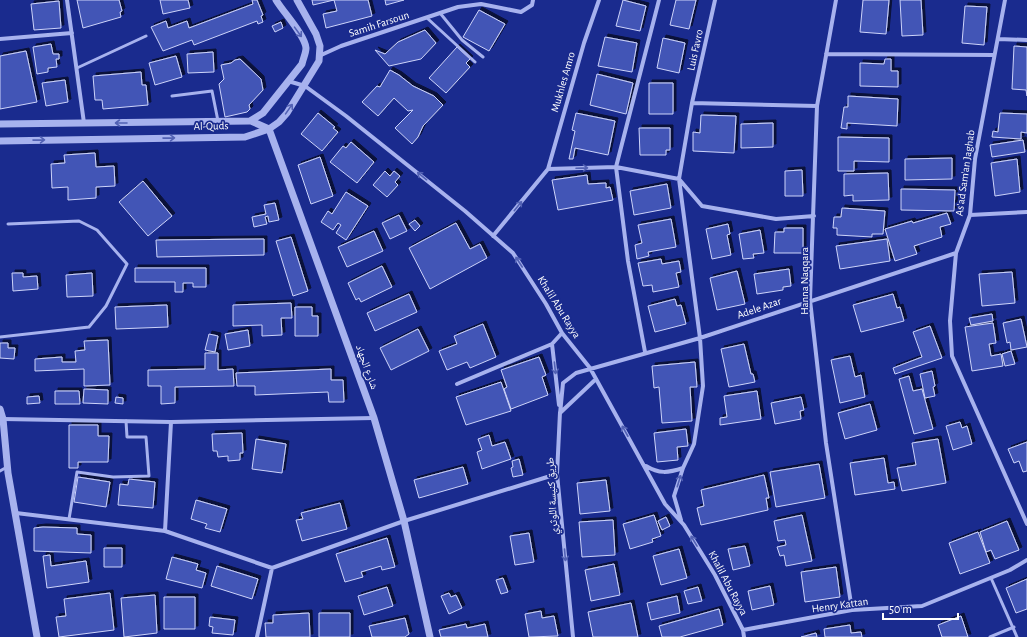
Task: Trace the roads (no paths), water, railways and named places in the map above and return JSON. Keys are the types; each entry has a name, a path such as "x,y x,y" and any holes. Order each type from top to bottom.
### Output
{"street":[{"path":"67,0 84,123"},
{"path":"251,121 263,113 302,64 306,49 303,40 276,0"},
{"name":"Al-Quds","path":"0,141 245,137 270,129 287,113 316,69 319,56 320,46 316,34 297,0"},
{"name":"Samih Farsoun","path":"319,56 341,46 458,7 481,2 522,12 532,5 533,0"},
{"name":"Mukhles Amro","path":"548,169 584,43 599,0"},
{"path":"645,352 628,261 616,167 659,0"},
{"name":"Luis Favro","path":"681,521 674,496 683,468 694,444 703,386 700,338 679,179 692,103 715,0"},
{"name":"Hanna Naqqara","path":"836,0 817,106 810,300 826,443 852,610"},
{"name":"As'ad Sam'an Jaghab","path":"1005,0 975,159 970,215 956,253 950,321 952,356 1027,524"},
{"path":"0,39 72,33"},
{"path":"998,39 1027,40"},
{"path":"826,54 994,56"},
{"name":"Khalil Abu Rayya","path":"288,81 305,86 419,174 513,253 546,304 562,333 590,368 665,504 681,521 715,575 743,630 744,637"},
{"path":"692,103 817,106"},
{"path":"251,121 270,129"},
{"name":"Al-Quds","path":"0,124 218,123 251,121"},
{"name":"شارع الجهاد","path":"270,129 374,418 404,521 430,637"},
{"path":"493,236 548,169 616,167 679,179 702,206 776,219 814,216"},
{"path":"970,215 1027,212"},
{"name":"Adele Azar","path":"560,414 563,383 576,373 645,352 700,338 810,300 956,253"},
{"path":"458,384 552,344 562,333"},
{"name":"طريق كنيسة اللوثري","path":"552,344 560,414 557,474 573,637"},
{"path":"560,414 596,378"},
{"path":"0,409 3,419 8,467 37,637"},
{"path":"3,419 171,422 374,418"},
{"path":"165,531 171,422"},
{"path":"644,465 654,471 667,473 683,468"},
{"path":"16,513 165,531 272,568 404,521 557,474"},
{"name":"Henry Kattan","path":"743,630 852,610 922,606 1010,570 1027,560"},
{"path":"258,637 272,568"}],"lane":[{"path":"440,13 462,40 483,58"},
{"path":"427,18 475,62"},
{"path":"77,68 146,36"},
{"path":"172,96 212,91 218,123"},
{"path":"0,337 88,328 106,306 127,264 97,230 79,221 8,224"},
{"path":"69,519 77,472 113,477 149,476 146,437 127,437 126,421"},
{"path":"0,471 8,467"},
{"path":"991,578 1014,627 1017,637"},
{"path":"990,637 1014,627"}]}
